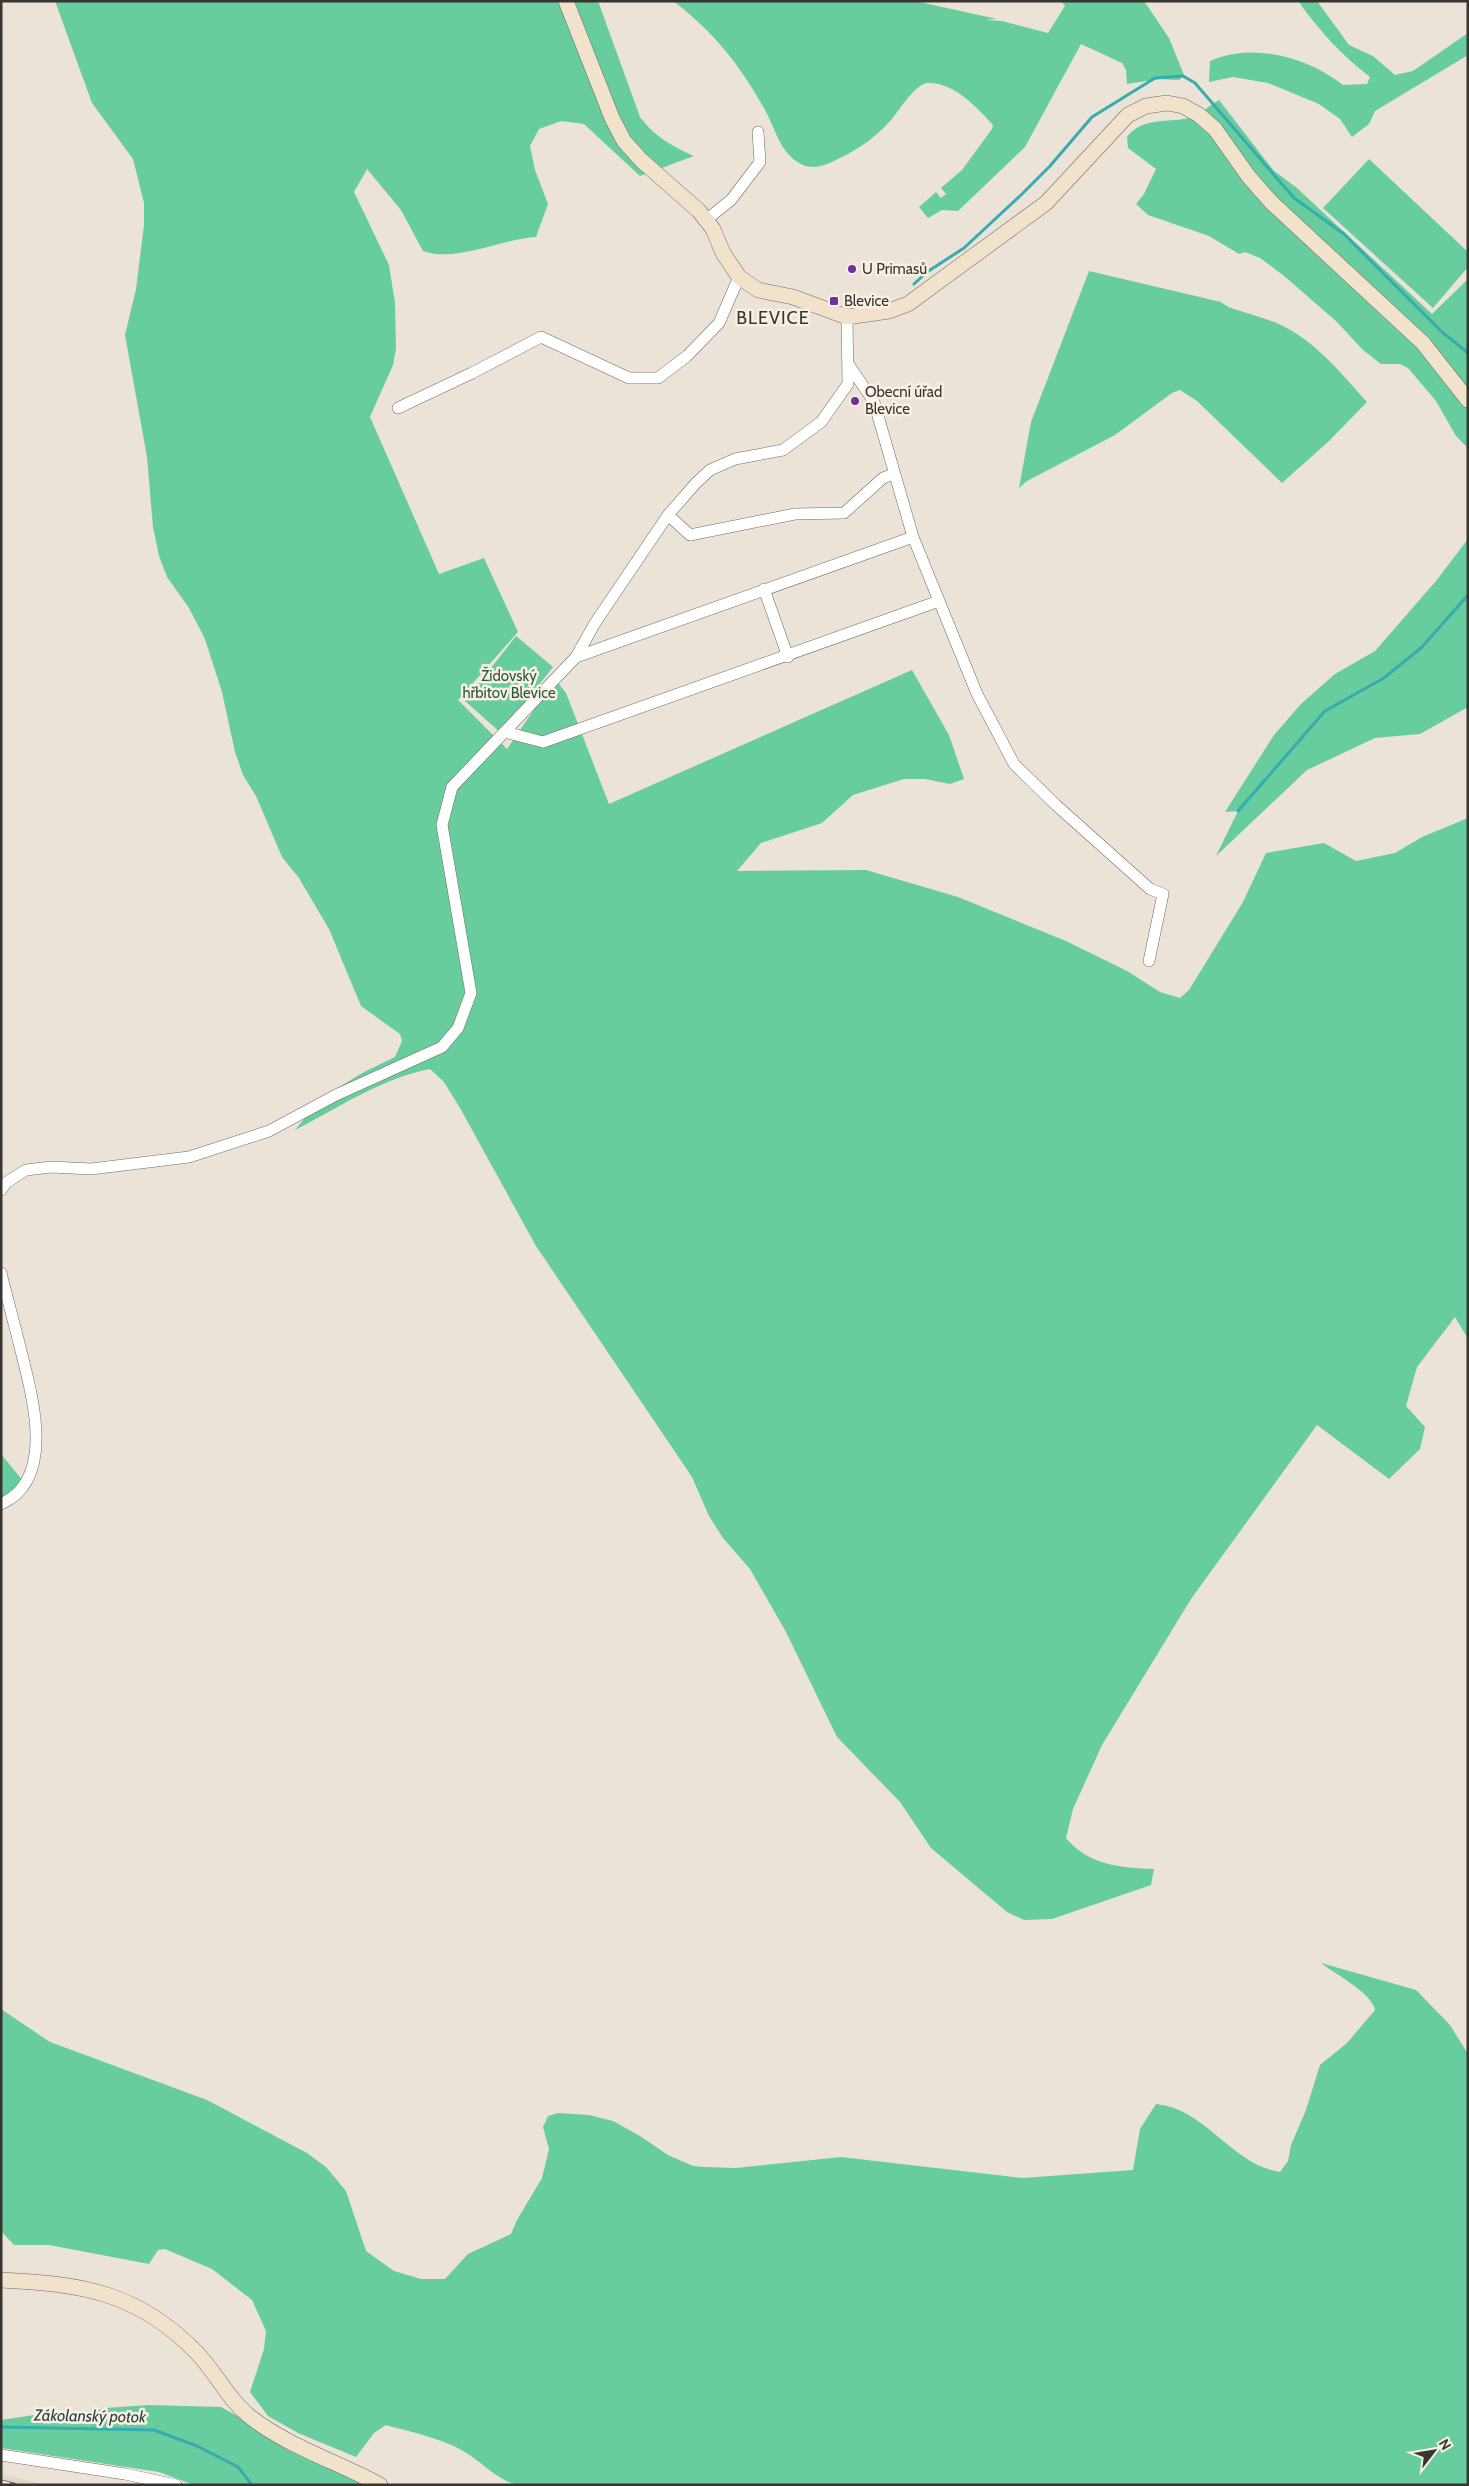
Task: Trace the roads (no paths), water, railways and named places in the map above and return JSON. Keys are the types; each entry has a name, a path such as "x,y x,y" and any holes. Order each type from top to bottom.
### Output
{"street":[{"path":"566,1 612,118 624,140 641,160 699,211 739,276 758,290 793,297 847,317 889,311 908,304 1046,203 1128,115 1146,106 1167,103 1183,106 1199,114 1215,129 1249,177 1272,203 1422,343 1468,400"},
{"path":"706,220 730,200 760,162 758,132"},
{"path":"398,408 472,374 541,337 629,378 658,378 687,356 719,323 739,276"},
{"path":"1,1190 7,1182 26,1170 52,1167 91,1168 189,1157 269,1131 336,1095 442,1047 458,1028 471,993 442,825 452,787 576,657 595,623 668,515 696,482 710,470 735,459 783,450 821,422 848,384 847,317"},
{"path":"849,365 874,402 893,474 913,537 977,694 1014,764 1056,805 1150,889 1163,894 1148,961"},
{"path":"668,515 690,535 795,514 844,513 883,478 893,474"},
{"path":"576,657 913,537"},
{"path":"764,589 788,657"},
{"path":"505,732 543,742 788,657 939,601"},
{"path":"1,1273 31,1392 36,1422 36,1450 31,1474 20,1492 1,1504"},
{"path":"1,2280 52,2283 92,2289 122,2299 140,2308 190,2346 250,2416 306,2449 380,2485"},
{"path":"1,2455 125,2474 176,2485"}],"waterway":[{"path":"914,284 927,272 964,248 1021,195 1050,166 1092,117 1155,78 1183,76 1195,83 1294,198 1344,234 1442,332 1468,353"},
{"path":"1238,811 1325,711 1384,678 1422,647 1468,595"},
{"name":"Zákolanský potok","path":"1,2427 154,2430 197,2446 238,2467 252,2485"}],"railway":[{"path":"1,2482 14,2485"}],"place":[{"name":"U Primasů","path":"852,269"},
{"name":"Blevice","path":"834,301"},
{"name":"Obecní úřad Blevice","path":"855,401"}],"district":[{"name":"BLEVICE","path":"773,318"}],"park label":[{"name":"Židovský hřbitov Blevice","path":"509,684"}]}
